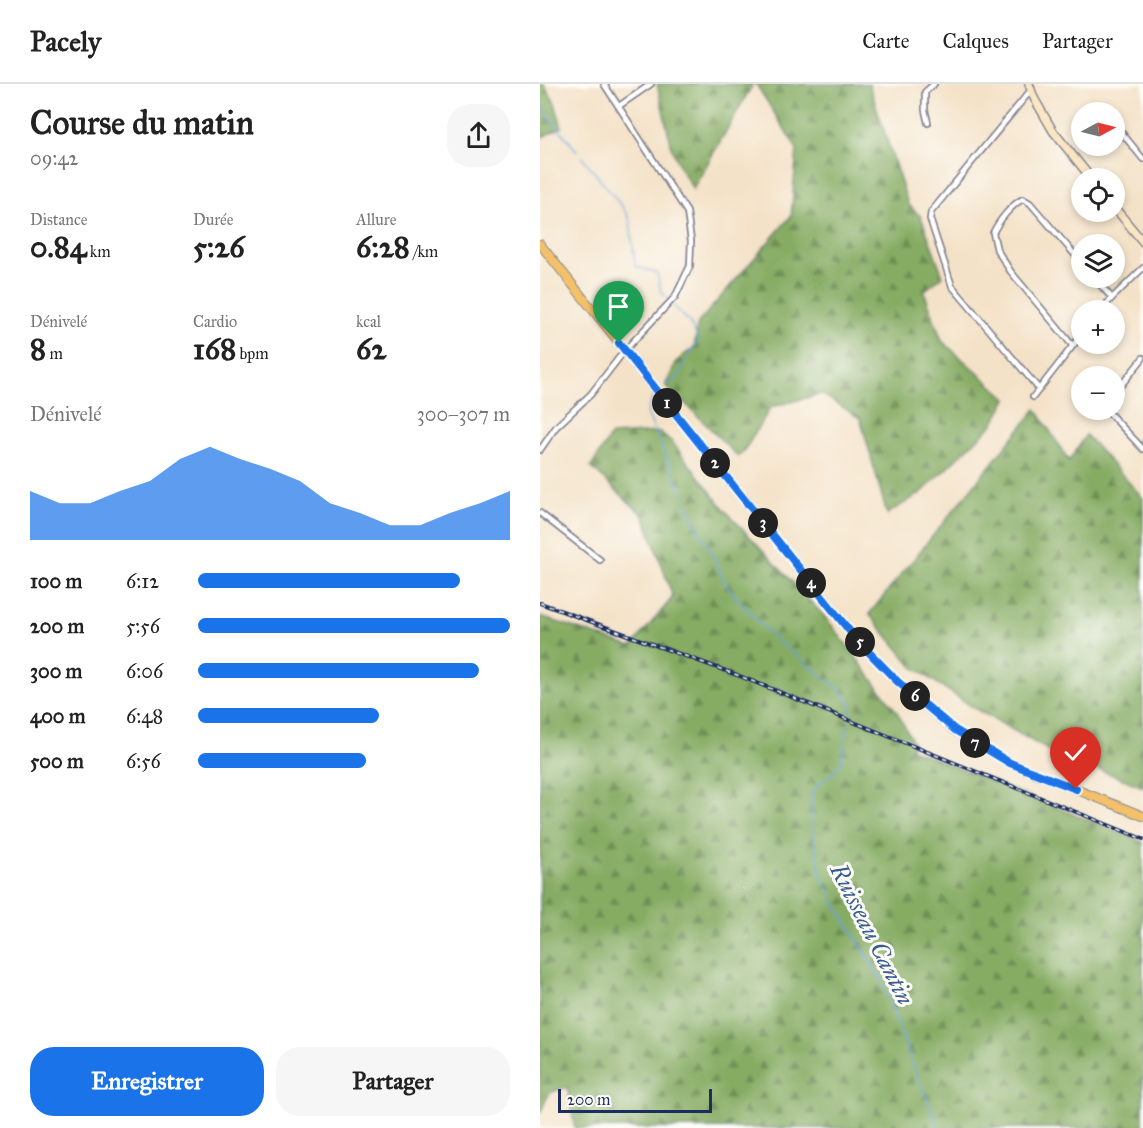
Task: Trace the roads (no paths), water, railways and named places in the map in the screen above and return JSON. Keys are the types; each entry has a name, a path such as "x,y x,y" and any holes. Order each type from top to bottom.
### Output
{"main road":[{"path":"540,244 856,639 898,682 955,730 1010,763 1143,816"}],"street":[{"path":"540,450 556,428 591,394 624,350 675,297 690,266 691,241 687,212 604,84"},
{"path":"619,106 651,84"},
{"path":"928,123 925,92 934,84"},
{"path":"1039,389 952,286 930,219 931,212 1030,87 1053,131 1083,168"},
{"path":"1125,137 1143,159"},
{"path":"1071,250 1030,203 1023,199 1018,201 997,224 993,233 997,250 1011,272 1071,344"},
{"path":"1125,220 1143,242"},
{"path":"1103,288 1112,298 1143,268"},
{"path":"1033,397 1071,346"},
{"path":"1125,381 1142,361"},
{"path":"1116,420 1143,449"},
{"path":"540,513 600,560"}],"waterway":[{"name":"Ruisseau Cantin","path":"540,105 577,151"},
{"name":"Ruisseau Cantin","path":"582,157 624,209 630,220 635,266 657,273 661,291 668,299"},
{"name":"Ruisseau Cantin","path":"665,384 676,380 698,339 690,323 673,305"},
{"name":"Ruisseau Cantin","path":"654,394 647,413 697,527 725,582 740,602 774,638 843,692 851,705 850,717"},
{"name":"Ruisseau Cantin","path":"848,724 841,763 836,770 819,783 811,795 812,827 820,873 836,905 882,981 939,1128"}],"railway":[{"path":"540,603 737,675 1143,839"}]}
